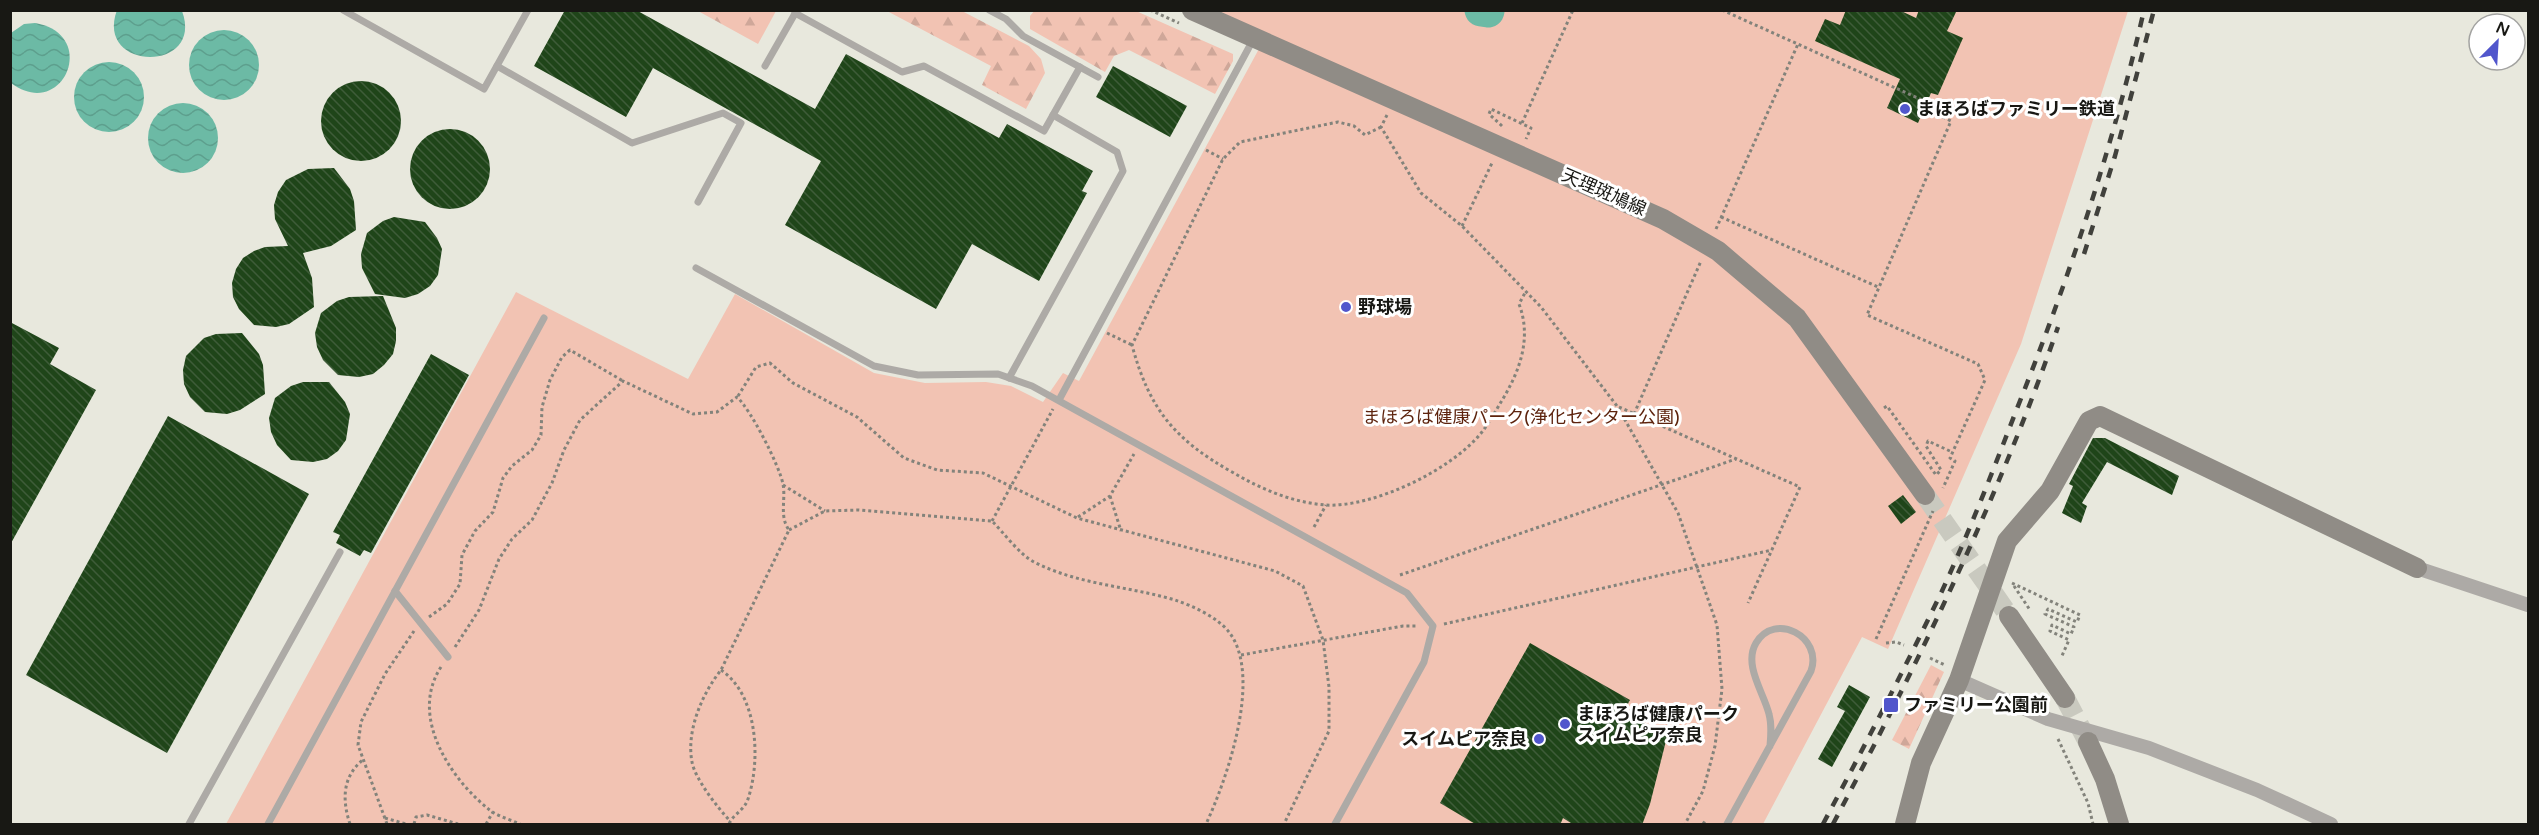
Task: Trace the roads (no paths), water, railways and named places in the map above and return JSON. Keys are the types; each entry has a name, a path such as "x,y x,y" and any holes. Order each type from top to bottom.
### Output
{"main road":[{"name":"天理斑鳩線","path":"1187,18 1255,37 1663,219 1718,251 1797,318 1934,497"},
{"path":"1905,825 1921,763 1959,680 2007,541 2015,528 2050,491 2090,421 2100,416 2417,568"},
{"path":"2009,616 2066,698"},
{"path":"2088,742 2105,779 2119,825"}],"street":[{"path":"2417,568 2529,605"},
{"path":"1959,680 2048,719 2149,748 2257,790 2331,825"}],"lane":[{"path":"343,10 484,89 528,10"},
{"path":"989,10 1006,18 1023,36 1098,77"},
{"path":"1006,18 1012,10"},
{"path":"765,66 796,12 902,72 924,66 1044,131 1080,67"},
{"path":"1059,400 1255,37"},
{"path":"497,66 632,143 723,113 741,123 698,202"},
{"path":"1009,378 1123,171 1117,152 1053,115"},
{"path":"696,268 874,366 918,375 998,374 1032,386 1407,594 1433,626 1424,662 1335,825"},
{"path":"268,825 544,318"},
{"path":"189,825 340,552"},
{"path":"395,591 448,657"},
{"path":"1727,825 1770,746 1813,666 1813,656 1807,640 1788,629 1768,632 1756,643 1753,651 1753,669 1770,716 1770,746"}],"water":[{"path":"117,10 182,11 185,31 178,46 165,54 150,57 134,54 121,45 114,30"},
{"path":"35,23 55,30 66,42 70,57 67,72 59,84 46,92 30,92 11,83 11,33 24,24"},
{"path":"224,30 237,33 249,40 256,52 259,65 256,78 249,90 237,97 224,100 211,97 199,90 192,78 189,65 192,52 199,40 211,33"},
{"path":"109,62 122,65 134,72 141,84 144,97 141,110 134,122 122,129 109,132 96,129 84,122 77,110 74,97 77,84 84,72 96,65"},
{"path":"183,103 196,106 208,113 215,125 218,138 215,151 208,163 196,170 183,173 170,170 158,163 151,151 148,138 151,125 158,113 170,106"}],"waterway":[{"path":"1481,10 1488,11"}],"tunnel":[{"path":"1925,495 2009,616"},
{"path":"2065,698 2088,742"}],"railway":[{"path":"1823,824 1942,591 1999,456 2054,313 2088,213 2104,163 2144,10"},
{"path":"2084,254 2115,156 2154,10"},
{"path":"1833,824 1896,703 1955,580 2009,455 2058,327"}],"place":[{"name":"まほろばファミリー鉄道","path":"1905,109"},
{"name":"野球場","path":"1346,307"},
{"name":"ファミリー公園前","path":"1891,705"},
{"name":"まほろば健康パーク スイムピア奈良","path":"1565,724"},
{"name":"スイムピア奈良","path":"1539,739"}],"park label":[{"name":"まほろば健康パーク(浄化センター公園)","path":"1521,417"}]}
